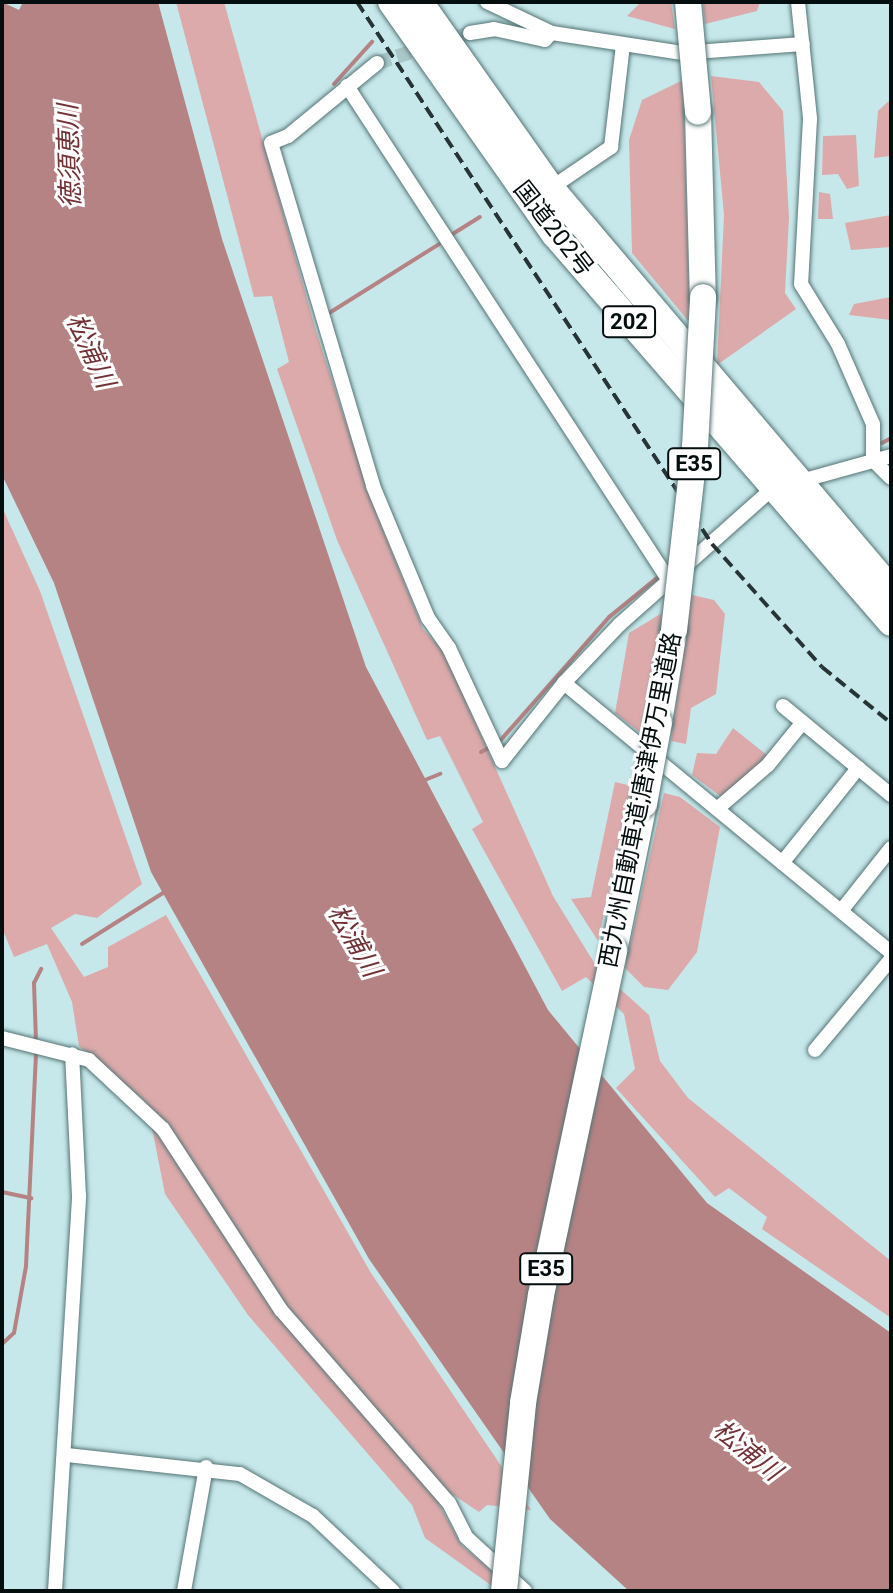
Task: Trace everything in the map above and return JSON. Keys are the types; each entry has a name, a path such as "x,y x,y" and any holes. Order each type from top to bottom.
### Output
{"highway":[{"name":"国道202号","path":"391,2 555,235 783,484 891,589"},
{"name":"国道202号","path":"420,2 551,188 891,623"},
{"name":"西九州自動車道;唐津伊万里道路","path":"504,1591 523,1403 541,1295 644,804 674,630 695,447 703,297 698,112 688,2"}],"street":[{"path":"487,2 552,33 682,53 803,44"},
{"path":"798,2 810,119 801,284 838,344 873,424 873,460 891,478"},
{"path":"470,33 494,29 545,40 552,33"},
{"path":"551,188 611,147 623,45"},
{"path":"377,63 288,136 271,143 373,486 428,618 449,648 502,761 564,683 620,624 783,484 891,456"},
{"path":"347,86 670,582"},
{"path":"564,683 841,911 891,956 815,1050"},
{"path":"783,706 891,795"},
{"path":"717,809 768,765 803,722"},
{"path":"782,863 858,768"},
{"path":"841,911 891,848"},
{"path":"2,1038 89,1060 177,1145 281,1310 449,1503 466,1537 525,1591"},
{"path":"55,1591 67,1455 79,1196 72,1054"},
{"path":"67,1455 206,1467 240,1474 285,1495 393,1591"},
{"path":"184,1591 206,1467"}],"shaded area":[{"path":"176,2 224,2 316,331 372,503 423,629 443,651 553,896 598,969 649,1015 660,1061 688,1098 891,1261 891,1318 762,1229 767,1217 729,1188 715,1197 616,1088 635,1069 624,1014 586,977 562,991 472,829 483,822 440,736 427,740 337,540 277,369 289,362 272,296 254,297"},
{"path":"641,2 671,2 675,29 627,16"},
{"path":"703,2 760,2 757,11 705,24"},
{"path":"711,76 759,82 783,111 789,218 785,293 796,309 717,365 724,215"},
{"path":"683,80 690,323 632,253 629,140 642,100"},
{"path":"891,99 891,156 874,158 878,111"},
{"path":"856,135 859,186 847,189 838,174 822,175 823,136"},
{"path":"819,192 830,194 833,219 818,219"},
{"path":"891,215 891,247 851,250 845,223"},
{"path":"891,297 891,320 849,315 854,304"},
{"path":"2,507 40,591 142,884 97,918 75,914 51,928 84,977 108,967 108,947 166,915 371,1273 531,1510 487,1505 479,1512 449,1492 439,1504 462,1546 516,1591 499,1591 425,1538 412,1505 248,1315 165,1194 147,1103 79,1046 72,1002 47,944 14,957 2,928"},
{"path":"692,595 714,600 725,614 716,694 691,708 686,744 671,741"},
{"path":"662,613 642,734 615,713 629,633"},
{"path":"733,728 768,756 723,798 692,775 697,753 716,754"},
{"path":"615,782 632,786 598,941 571,899 591,897"},
{"path":"664,793 680,797 720,827 697,952 668,990 644,987 625,968"}],"water":[{"path":"2,2 19,10 23,2 158,2 222,239 366,667 548,1010 707,1203 891,1333 891,1591 629,1591 550,1519 369,1259 151,872 54,583 2,475"}],"waterway":[{"path":"334,84 372,42"},
{"path":"451,235 480,217"},
{"path":"326,315 439,244"},
{"path":"882,443 891,438"},
{"path":"498,743 609,617 657,578"},
{"path":"481,752 491,747"},
{"path":"420,782 440,774"},
{"path":"82,944 166,891"},
{"path":"36,1041 34,983 41,969"},
{"path":"2,1344 14,1333 26,1266 36,1050"},
{"path":"2,1192 31,1198"}],"tunnel":[{"path":"377,63 470,33"}],"railway":[{"path":"357,2 712,544 822,667 891,723"}],"water label":[{"name":"徳須恵川","path":"70,156"},
{"name":"松浦川","path":"90,351"},
{"name":"松浦川","path":"354,941"},
{"name":"松浦川","path":"747,1451"}]}
